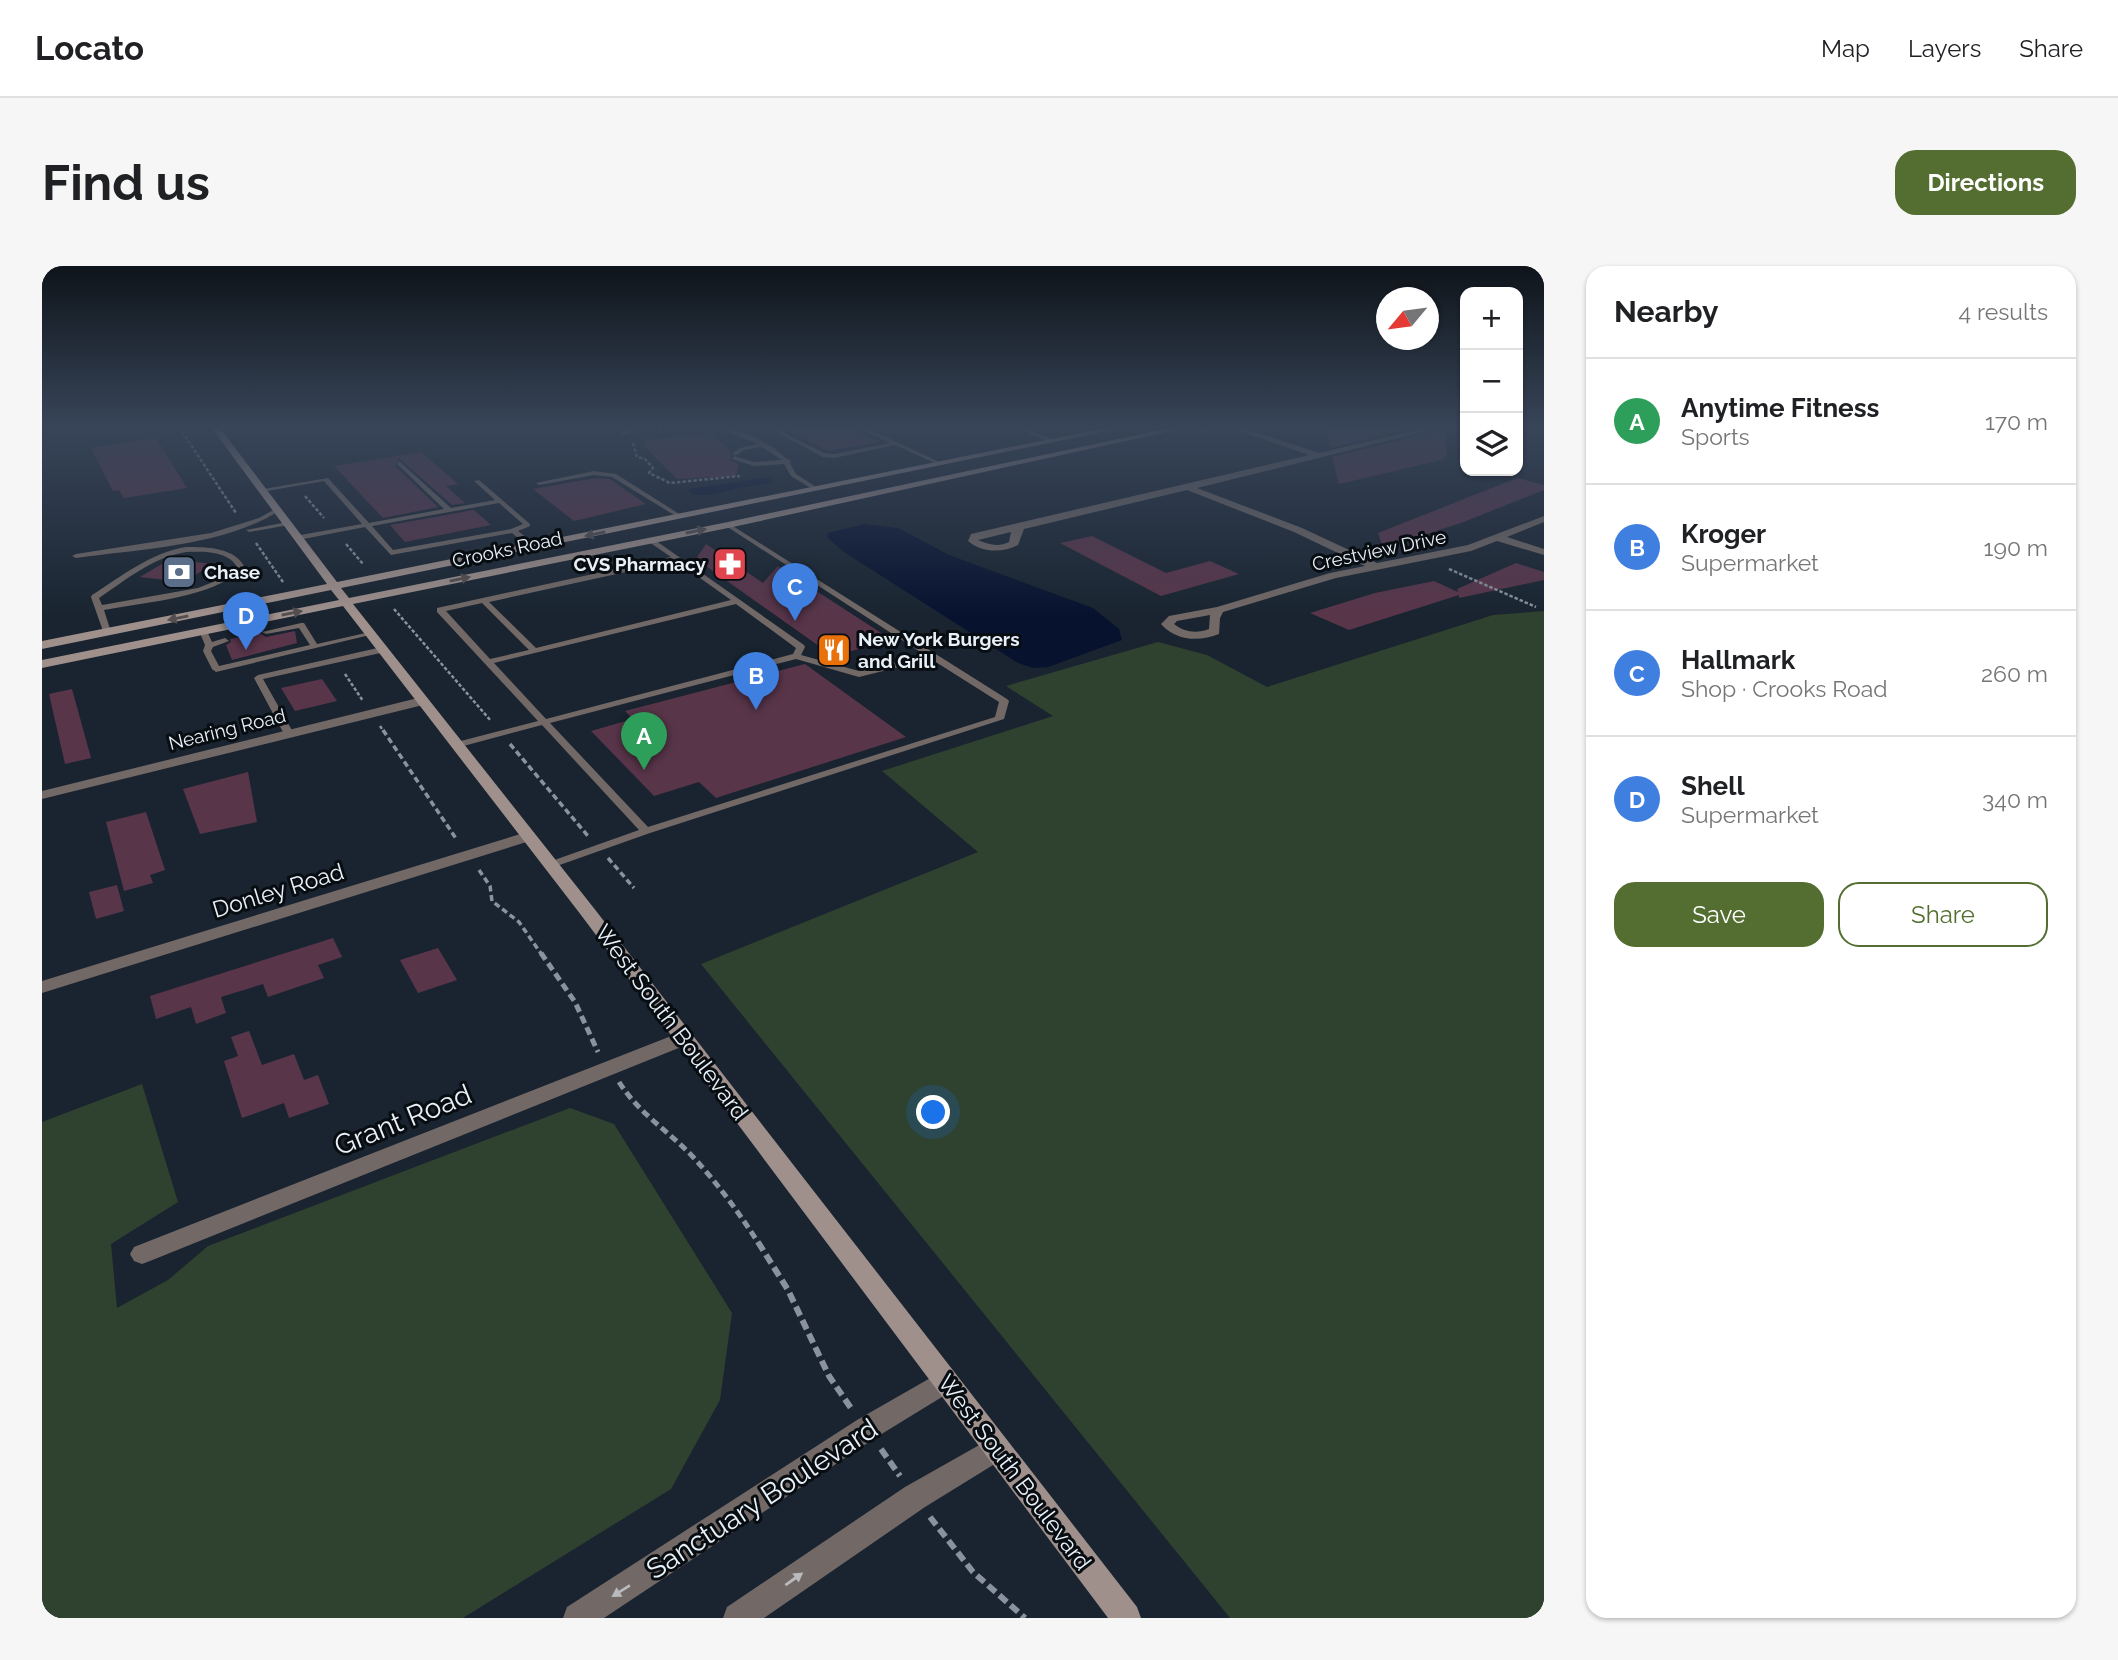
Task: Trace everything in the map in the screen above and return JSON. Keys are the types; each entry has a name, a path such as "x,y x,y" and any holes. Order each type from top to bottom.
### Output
{"main road":[{"name":"West South Boulevard","path":"261,490 370,635 684,1038 1126,1618"},
{"name":"Crooks Road","path":"42,645 811,490"},
{"name":"Crooks Road","path":"42,664 728,525 887,490"},
{"path":"765,500 779,506 780,509 774,515"},
{"path":"430,568 421,576 431,585"},
{"path":"237,624 251,615 252,611 245,605"}],"street":[{"path":"1021,527 1174,490"},
{"path":"1195,490 1298,530 1376,567"},
{"name":"Crestview Drive","path":"1219,610 1326,577 1454,552 1544,519"},
{"path":"1498,538 1544,552"},
{"name":"Nearing Road","path":"42,795 422,701"},
{"name":"Donley Road","path":"42,987 527,837"},
{"name":"Grant Road","path":"142,1254 684,1038"},
{"name":"Sanctuary Boulevard","path":"578,1618 866,1429 946,1381"},
{"path":"738,1618 915,1497 997,1448"}],"lane":[{"path":"336,490 391,552 412,551 513,531 528,525 488,490"},
{"path":"428,490 449,510"},
{"path":"638,490 681,517"},
{"path":"298,538 500,500"},
{"path":"194,538 251,524 277,510"},
{"path":"75,556 287,524"},
{"path":"550,865 646,831 999,719 1004,702 728,525"},
{"path":"513,531 534,547"},
{"path":"183,539 186,549"},
{"path":"652,540 801,647 796,656"},
{"path":"99,608 200,590 216,584 241,568 236,558 230,554 186,549 167,553 95,597 107,632"},
{"path":"646,831 440,610 678,558"},
{"path":"484,601 535,651"},
{"path":"488,662 738,601"},
{"path":"266,632 301,625 315,647"},
{"path":"203,631 209,645 207,651 216,669 370,635"},
{"path":"209,645 225,641"},
{"path":"289,734 258,678 382,650"},
{"path":"456,745 796,656 859,674 932,656"}],"path":[{"path":"221,490 237,514"},
{"path":"301,490 324,518"},
{"path":"250,534 287,587"},
{"path":"346,544 368,571"},
{"path":"1439,564 1536,607"},
{"path":"393,608 498,727"},
{"path":"339,665 358,694"},
{"path":"378,723 457,840"},
{"path":"508,741 592,841"},
{"path":"608,859 634,888"},
{"path":"480,871 490,886 492,901 519,922 575,1002 596,1048"},
{"path":"618,1081 635,1106 694,1158 744,1220 788,1290 829,1376 854,1412"},
{"path":"879,1446 901,1479"},
{"path":"928,1515 973,1572 1025,1618"}],"green space":[{"path":"1544,611 1544,1618 1230,1618 701,964 978,852 882,771 1053,716 1006,686 1158,642 1207,655 1267,687 1493,615"},
{"path":"142,1084 178,1202 111,1244 117,1308 168,1280 208,1246 570,1108 614,1124 732,1313 720,1400 671,1489 463,1618 42,1618 42,1122"}],"water":[{"path":"689,490 730,490 711,495 690,493"},
{"path":"864,524 898,528 949,555 1093,608 1119,629 1122,640 1048,667 1033,668 1018,663 844,552 827,537 828,533"}],"building":[{"path":"119,490 174,490 124,498"},
{"path":"357,490 420,490 438,507 383,518"},
{"path":"435,490 451,490 465,503 452,505"},
{"path":"534,490 626,490 646,504 574,521"},
{"path":"1486,490 1544,490 1461,523 1383,548 1378,533"},
{"path":"474,510 491,525 405,542 390,525"},
{"path":"1092,536 1166,573 1210,561 1239,574 1161,596 1060,543"},
{"path":"706,544 763,583 778,566 892,640 833,656 696,559"},
{"name":"Chase","path":"170,559 213,564 184,582 140,577"},
{"path":"1516,563 1544,572 1544,580 1459,598 1459,595 1349,630 1310,613 1375,593 1434,581 1458,592 1457,589"},
{"path":"295,631 297,643 232,660 226,645 231,642 230,639 260,633 266,637"},
{"path":"805,664 906,737 716,798 699,782 654,796 591,731 633,719 625,711"},
{"path":"322,679 337,701 295,711 281,688"},
{"path":"72,689 91,758 65,764 49,694"},
{"path":"248,772 257,822 200,834 183,789"},
{"path":"146,812 165,870 150,875 153,883 124,891 106,822"},
{"path":"117,885 124,911 96,919 89,892"},
{"path":"333,938 342,957 318,965 324,978 268,997 263,984 221,997 226,1013 196,1024 191,1007 156,1019 150,996"},
{"path":"438,948 457,980 418,993 400,960"},
{"path":"249,1031 262,1065 294,1054 304,1080 318,1075 329,1104 289,1118 284,1103 242,1118 224,1061 238,1056 231,1037"}],"place":[{"name":"CVS Pharmacy","path":"730,564"},
{"name":"Chase","path":"179,572"},
{"name":"Hallmark","path":"795,621"},
{"name":"Shell","path":"246,650"},
{"name":"New York Burgers and Grill","path":"834,650"},
{"name":"Kroger","path":"756,710"},
{"name":"Anytime Fitness","path":"644,770"}]}
